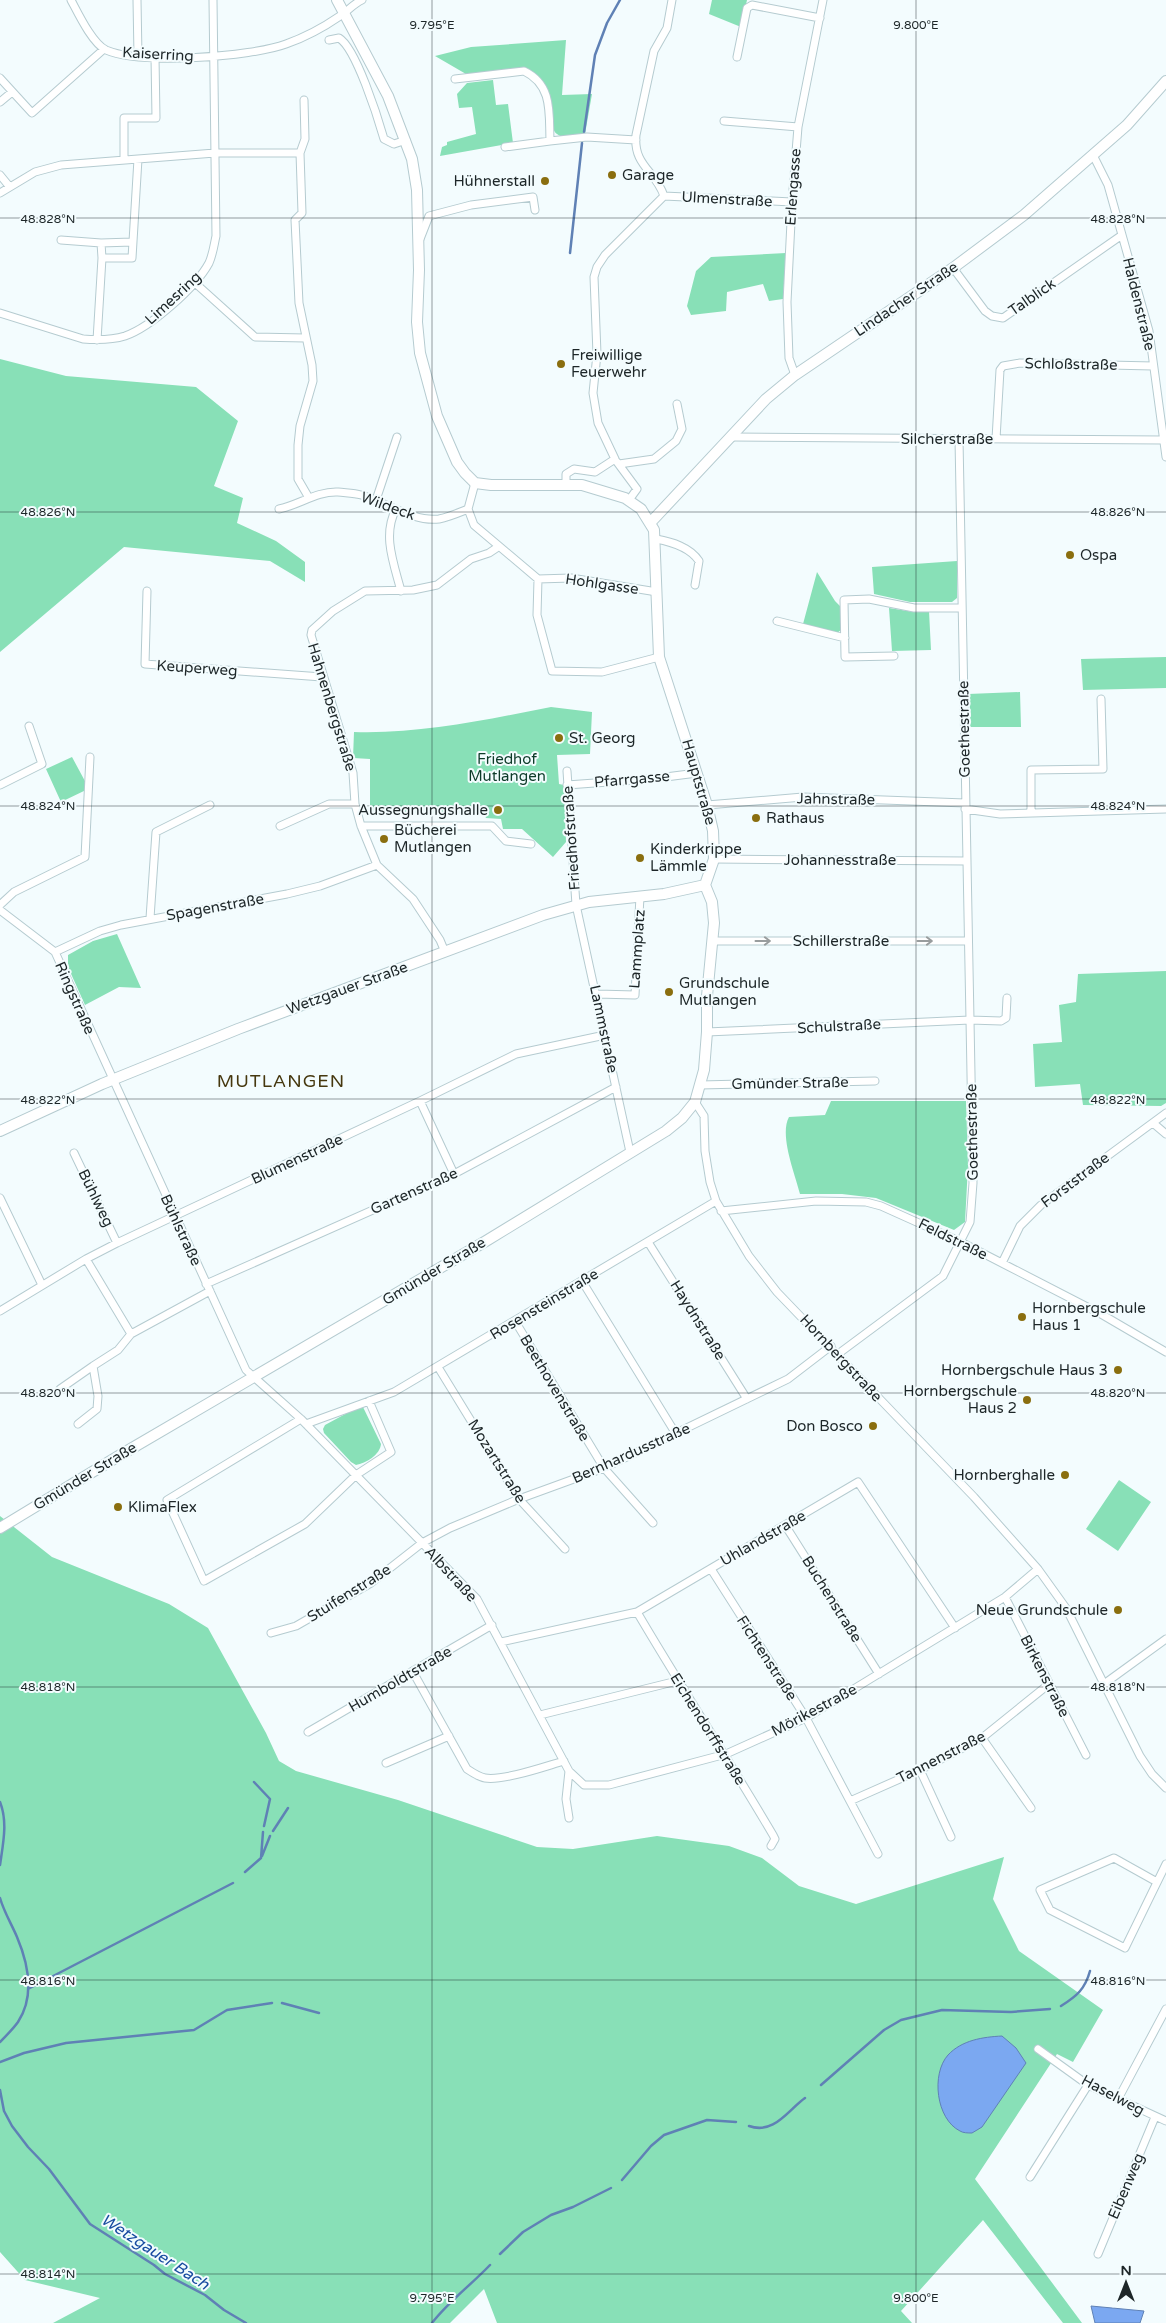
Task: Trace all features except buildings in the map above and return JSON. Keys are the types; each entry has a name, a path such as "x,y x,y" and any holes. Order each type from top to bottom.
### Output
{"street":[{"name":"Kaiserring","path":"71,0 84,24 104,49 138,56 156,57 249,54 286,44 324,27 343,14 354,3 362,0"},
{"path":"137,0 138,56"},
{"name":"Kaiserring","path":"212,56 213,0"},
{"path":"337,0 388,96 412,159 417,190 419,242 416,322 426,381 437,416 457,462 465,474 475,483 566,485 598,489 629,500 641,509 651,522"},
{"name":"Ulmenstraße","path":"672,0 667,28 654,51 636,140 637,156 662,189 664,196 792,202"},
{"name":"Erlengasse","path":"795,375 790,358 787,302 792,202 798,127 823,0"},
{"path":"737,57 748,8 752,5 820,18"},
{"path":"329,40 342,39 368,86 387,142 394,144 406,140"},
{"path":"0,78 32,113 104,49"},
{"name":"Limesring","path":"0,313 70,336 97,340 125,336 147,324 194,282 209,262 216,236 212,56"},
{"path":"124,160 124,118 156,118 156,57"},
{"path":"455,79 524,72 530,74 545,89 548,99 550,141"},
{"name":"Lindacher Straße","path":"651,522 766,399 795,375 953,268 1024,215 1127,125 1166,81"},
{"path":"0,102 12,92"},
{"path":"304,100 305,139 300,153 302,213 295,220 299,303 312,365 313,381 300,426 298,479 309,498"},
{"path":"724,121 798,127"},
{"path":"505,147 587,137 636,140"},
{"path":"0,193 35,172 47,168 138,158 215,153 300,153"},
{"name":"Haldenstraße","path":"1093,156 1108,185 1149,332 1166,457"},
{"path":"102,258 132,258 138,158"},
{"path":"0,175 9,186"},
{"path":"629,500 637,489 617,462 598,423 593,393 597,354 594,278 597,268 605,255 664,196"},
{"path":"419,242 429,216 471,205 533,197 535,210"},
{"name":"Talblick","path":"953,268 985,311 992,316 1003,318 1122,235"},
{"path":"61,240 101,243 132,242"},
{"path":"97,340 102,258 101,243"},
{"path":"194,282 255,337 305,338"},
{"name":"Schloßstraße","path":"996,439 1000,370 1003,366 1020,363 1153,366"},
{"path":"566,485 566,474 574,470 595,472 617,462 654,459 676,441 682,429 677,404"},
{"path":"376,500 397,437"},
{"name":"Silcherstraße","path":"732,437 1163,440"},
{"name":"Goethestraße","path":"959,439 973,1183 970,1222 961,1242"},
{"path":"475,483 468,509 474,525 538,579 537,616 552,671 602,672 659,657"},
{"name":"Wildeck","path":"279,508 335,492 360,494 422,518 437,519 468,509"},
{"path":"396,508 389,521 388,534 401,591"},
{"name":"Hauptstraße","path":"651,522 656,539 659,657 707,804 713,830 714,860 706,885"},
{"path":"656,539 693,551 699,561 695,586"},
{"name":"Hahnenbergstraße","path":"445,952 440,940 414,899 377,865 361,826 355,804 353,773 322,677 311,635 312,630 333,611 366,591 401,591 424,589 437,585 471,559 489,553 498,547"},
{"name":"Hohlgasse","path":"538,579 570,578 658,592"},
{"name":"Keuperweg","path":"146,591 145,664 322,677"},
{"path":"894,656 845,657 844,600 869,598 914,608 962,608"},
{"path":"777,621 845,638"},
{"path":"1031,813 1031,770 1103,769 1101,699"},
{"path":"0,785 42,764 29,726"},
{"path":"0,905 14,892 85,857 90,757"},
{"name":"Friedhofstraße","path":"567,771 576,905"},
{"name":"Pfarrgasse","path":"567,785 650,780 697,773"},
{"name":"Jahnstraße","path":"707,804 802,797 965,806 1000,814 1166,809"},
{"path":"280,826 329,804 355,804"},
{"path":"150,918 156,832 210,806"},
{"path":"361,826 492,826 506,840 531,844"},
{"name":"Johannesstraße","path":"714,860 966,861"},
{"name":"Spagenstraße","path":"55,952 100,930 150,918 287,894 320,886 377,865"},
{"path":"700,1085 704,1070 707,996 714,940 714,914 706,885"},
{"name":"Wetzgauer Straße","path":"0,1131 112,1080 238,1029 543,915 576,905 664,894 706,885"},
{"name":"Lammplatz","path":"597,994 635,995 640,896"},
{"name":"Lammstraße","path":"576,905 597,994 630,1152"},
{"name":"Ringstraße","path":"0,910 55,952 112,1080"},
{"name":"Schillerstraße","path":"714,940 968,941"},
{"path":"970,1020 1005,1020 1007,998"},
{"name":"Schulstraße","path":"707,1032 970,1020"},
{"name":"Blumenstraße","path":"0,1311 86,1259 117,1243 420,1102 516,1054 605,1035"},
{"name":"Bühlstraße","path":"112,1080 206,1284 250,1374"},
{"name":"Gmünder Straße","path":"0,1528 250,1374 502,1231 666,1131 682,1118 695,1102 700,1085 875,1081"},
{"name":"Gartenstraße","path":"206,1284 454,1174 616,1087"},
{"path":"420,1102 454,1174"},
{"name":"Hornbergstraße","path":"695,1102 704,1116 705,1151 710,1182 716,1201 748,1256 777,1292 831,1346 974,1497 1038,1569 1066,1608 1140,1756 1152,1774 1166,1788"},
{"name":"Forststraße","path":"1002,1263 1020,1226 1041,1205 1166,1113"},
{"path":"1153,1123 1166,1134"},
{"name":"Bühlweg","path":"74,1153 117,1243"},
{"path":"0,1198 42,1285"},
{"name":"Feldstraße","path":"721,1210 816,1200 866,1202 897,1212 961,1242 1101,1314 1166,1352"},
{"name":"Rosensteinstraße","path":"356,1475 305,1524 204,1580 167,1500 303,1422 394,1392 716,1201"},
{"name":"Haydnstraße","path":"648,1242 747,1399"},
{"path":"838,1354 943,1276 961,1242"},
{"path":"86,1259 131,1334"},
{"path":"582,1281 676,1434"},
{"path":"60,1389 118,1350 131,1334 210,1291"},
{"name":"Beethovenstraße","path":"515,1321 604,1468 653,1523"},
{"name":"Bernhardusstraße","path":"422,1543 450,1528 519,1499 604,1468 676,1434 788,1379 831,1346"},
{"path":"78,1424 93,1414 98,1403 93,1366"},
{"name":"Mozartstraße","path":"438,1367 519,1499 565,1549"},
{"name":"Albstraße","path":"250,1374 303,1422 477,1599 570,1770"},
{"path":"356,1475 392,1452 369,1401"},
{"name":"Uhlandstraße","path":"501,1642 637,1612 858,1482 955,1628"},
{"name":"Buchenstraße","path":"785,1525 878,1674"},
{"name":"Stuifenstraße","path":"271,1633 296,1626 370,1583 422,1543"},
{"name":"Fichtenstraße","path":"711,1569 806,1718 878,1854"},
{"name":"Mörikestraße","path":"570,1770 584,1785 609,1785 726,1754 806,1718 1005,1597 1038,1569"},
{"name":"Birkenstraße","path":"1005,1597 1086,1755"},
{"name":"Eichendorffstraße","path":"637,1612 677,1681 726,1754 773,1835 775,1839 771,1846"},
{"name":"Humboldtstraße","path":"308,1732 492,1625"},
{"path":"1104,1684 1166,1639"},
{"path":"413,1672 468,1769 476,1775 487,1778 501,1777 564,1761"},
{"path":"540,1715 677,1681"},
{"name":"Tannenstraße","path":"850,1801 920,1770 982,1738 1049,1684"},
{"path":"386,1764 449,1736"},
{"path":"982,1738 1031,1808"},
{"path":"569,1818 566,1799 570,1770"},
{"path":"920,1770 951,1837"},
{"path":"1157,1882 1114,1858 1040,1890 1050,1910 1125,1948 1166,1864"},
{"path":"1118,2098 1165,2012"},
{"name":"Haselweg","path":"1038,2049 1088,2085 1166,2121"},
{"path":"1030,2177 1088,2085"},
{"name":"Eibenweg","path":"1098,2254 1155,2117"}],"green space":[{"path":"712,0 747,0 741,27 709,14"},
{"path":"566,40 562,95 592,94 585,134 570,137 560,136 553,129 551,104 545,85 538,76 527,68 466,74 435,56 471,47"},
{"path":"493,80 496,105 508,104 513,143 440,156 442,147 447,145 447,142 476,134 472,107 459,108 457,94 467,83"},
{"path":"786,253 783,299 769,301 763,284 727,292 726,311 691,315 687,306 696,271 711,257"},
{"path":"0,359 66,376 196,387 238,421 214,486 243,498 237,523 276,541 305,562 305,582 270,561 124,547 0,652"},
{"path":"957,561 957,598 952,602 910,602 874,594 872,567"},
{"path":"817,572 840,606 841,630 837,633 803,624"},
{"path":"889,608 914,612 929,611 931,650 892,651"},
{"path":"1166,657 1166,688 1083,690 1081,659"},
{"path":"1020,692 1021,727 969,727 971,716 968,694"},
{"name":"Friedhof Mutlangen","path":"551,707 592,712 590,754 557,755 559,784 564,785 566,842 553,857 522,829 503,829 501,819 486,818 484,814 370,813 370,759 353,758 354,732 404,731 428,728"},
{"path":"72,757 86,783 86,790 61,802 46,769"},
{"path":"117,934 141,988 119,987 85,1005 68,967 68,955 93,941"},
{"path":"1166,971 1166,1103 1161,1106 1083,1105 1080,1084 1035,1087 1033,1044 1062,1042 1059,1005 1076,1002 1078,974"},
{"path":"831,1101 966,1101 968,1166 965,1222 954,1230 876,1198 842,1194 800,1194 789,1155 786,1125 789,1117 825,1115"},
{"path":"362,1405 381,1444 378,1452 372,1458 356,1465 324,1433 323,1429 325,1425"},
{"path":"1119,1480 1151,1502 1118,1551 1086,1529"},
{"path":"0,1516 52,1557 169,1604 208,1628 266,1733 279,1761 296,1771 398,1800 537,1847 573,1849 657,1836 729,1846 762,1858 799,1886 856,1904 1004,1857 993,1899 1019,1951 1103,2010 1073,2062 1057,2054 975,2179 1082,2323 1063,2323 983,2220 901,2311 912,2323 497,2323 484,2289 450,2323 53,2323 100,2298 25,2280 0,2252"}],"water":[{"path":"1002,2036 1016,2048 1026,2063 982,2127 972,2133 961,2132 952,2125 941,2107 938,2084 939,2073 943,2063 948,2055 966,2043 980,2038"},
{"path":"1091,2306 1144,2311 1140,2323 1095,2323"}],"waterway":[{"path":"584,132 595,55 607,23 620,0"},
{"path":"570,253 582,143"},
{"path":"254,1782 270,1799 264,1826"},
{"path":"0,1802 4,1817 0,1865"},
{"path":"273,1831 288,1808"},
{"path":"245,1872 261,1858 263,1832"},
{"path":"262,1856 270,1836"},
{"path":"28,1989 233,1883"},
{"path":"0,1898 17,1937 27,1968 28,1980 27,2001 23,2012 12,2030 0,2042"},
{"path":"1061,2006 1080,1991 1086,1983 1090,1971"},
{"path":"0,2062 24,2053 66,2043 194,2030 227,2010 272,2003"},
{"path":"282,2003 319,2013"},
{"path":"821,2085 884,2030 901,2020 942,2010 1011,2012 1050,2009"},
{"name":"Wetzgauer Bach","path":"0,2090 4,2111 12,2126 28,2147 49,2169 90,2224 165,2274 205,2295 224,2310 246,2323"},
{"path":"749,2126 758,2128 773,2124 805,2098"},
{"path":"622,2180 651,2146 664,2135 707,2120 736,2122"},
{"path":"500,2254 523,2232 551,2215 573,2207 611,2188"},
{"path":"432,2323 490,2265"}],"place":[{"name":"Garage","path":"612,175"},
{"name":"Hühnerstall","path":"545,181"},
{"name":"Freiwillige Feuerwehr","path":"561,364"},
{"name":"Ospa","path":"1070,555"},
{"name":"St. Georg","path":"559,738"},
{"name":"Aussegnungshalle","path":"498,810"},
{"name":"Rathaus","path":"756,818"},
{"name":"Bücherei Mutlangen","path":"384,839"},
{"name":"Kinderkrippe Lämmle","path":"640,858"},
{"name":"Grundschule Mutlangen","path":"669,992"},
{"name":"Hornbergschule Haus 1","path":"1022,1317"},
{"name":"Hornbergschule Haus 3","path":"1118,1370"},
{"name":"Hornbergschule Haus 2","path":"1027,1400"},
{"name":"Don Bosco","path":"873,1426"},
{"name":"Hornberghalle","path":"1065,1475"},
{"name":"KlimaFlex","path":"118,1507"},
{"name":"Neue Grundschule","path":"1118,1610"}],"district":[{"name":"MUTLANGEN","path":"281,1081"}]}
